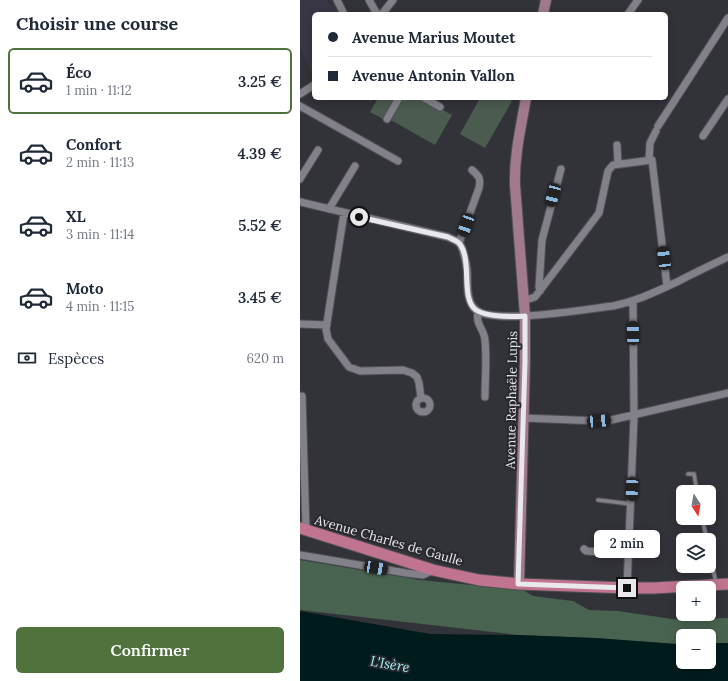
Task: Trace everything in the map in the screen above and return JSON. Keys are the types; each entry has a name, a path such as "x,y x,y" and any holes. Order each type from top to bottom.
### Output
{"main road":[{"name":"Avenue Charles de Gaulle","path":"303,529 433,570 479,580 518,584 627,588 676,587"},
{"name":"Avenue Charles de Gaulle","path":"716,585 728,584"}],"street":[{"path":"337,0 343,12"},
{"path":"369,0 379,12"},
{"path":"383,12 393,0"},
{"path":"543,12 546,0"},
{"path":"629,12 638,0"},
{"path":"649,160 650,143 657,129 728,18"},
{"path":"300,94 312,86"},
{"path":"703,136 728,99"},
{"path":"387,119 398,100"},
{"path":"428,100 440,107"},
{"name":"Avenue Raphaële Lupis","path":"518,584 525,362 525,316 514,169 526,100"},
{"path":"300,106 398,161"},
{"path":"617,145 618,164"},
{"path":"300,179 318,150"},
{"path":"524,301 535,297 599,213 608,171 613,165 649,160 652,160 667,286"},
{"path":"329,209 355,166"},
{"path":"540,291 542,240 561,169"},
{"path":"459,243 479,188 479,177 472,170"},
{"path":"300,202 448,237 459,243 466,262 470,302 478,312 495,315 525,316 613,306 633,302 728,257"},
{"path":"344,213 326,329 328,338 349,367 360,371 403,370 412,373 417,377 421,398"},
{"path":"627,588 634,414 633,302"},
{"path":"478,312 477,320 486,339 485,397"},
{"path":"300,324 327,325"},
{"path":"523,418 607,421 728,393"},
{"path":"302,396 303,529"},
{"path":"584,550 628,554"},
{"path":"300,555 423,575 433,570"}],"lane":[{"path":"688,474 694,474 696,485"},
{"path":"598,500 631,504"}],"shaded area":[{"path":"300,0 327,0 330,5 336,3 340,12 312,12 312,74 300,47"},
{"path":"377,100 397,100 385,120 370,112"},
{"path":"400,100 425,100 452,115 435,145 389,119"},
{"path":"479,100 512,101 485,148 460,134"}],"green space":[{"path":"300,560 420,580 523,590 533,596 573,601 589,610 618,611 676,620 676,621 716,621 716,618 728,618 728,643 716,643 716,629 676,629 676,644 595,638 518,635 300,610"}],"water":[{"name":"L'Isère","path":"300,611 430,634 595,638 676,644 676,669 716,669 716,643 728,643 728,681 300,681"}],"route":[{"path":"359,217 448,237 454,240 459,243 466,262 468,296 472,306 478,312 495,315 525,316 522,491 518,584 594,588 627,588"}]}
